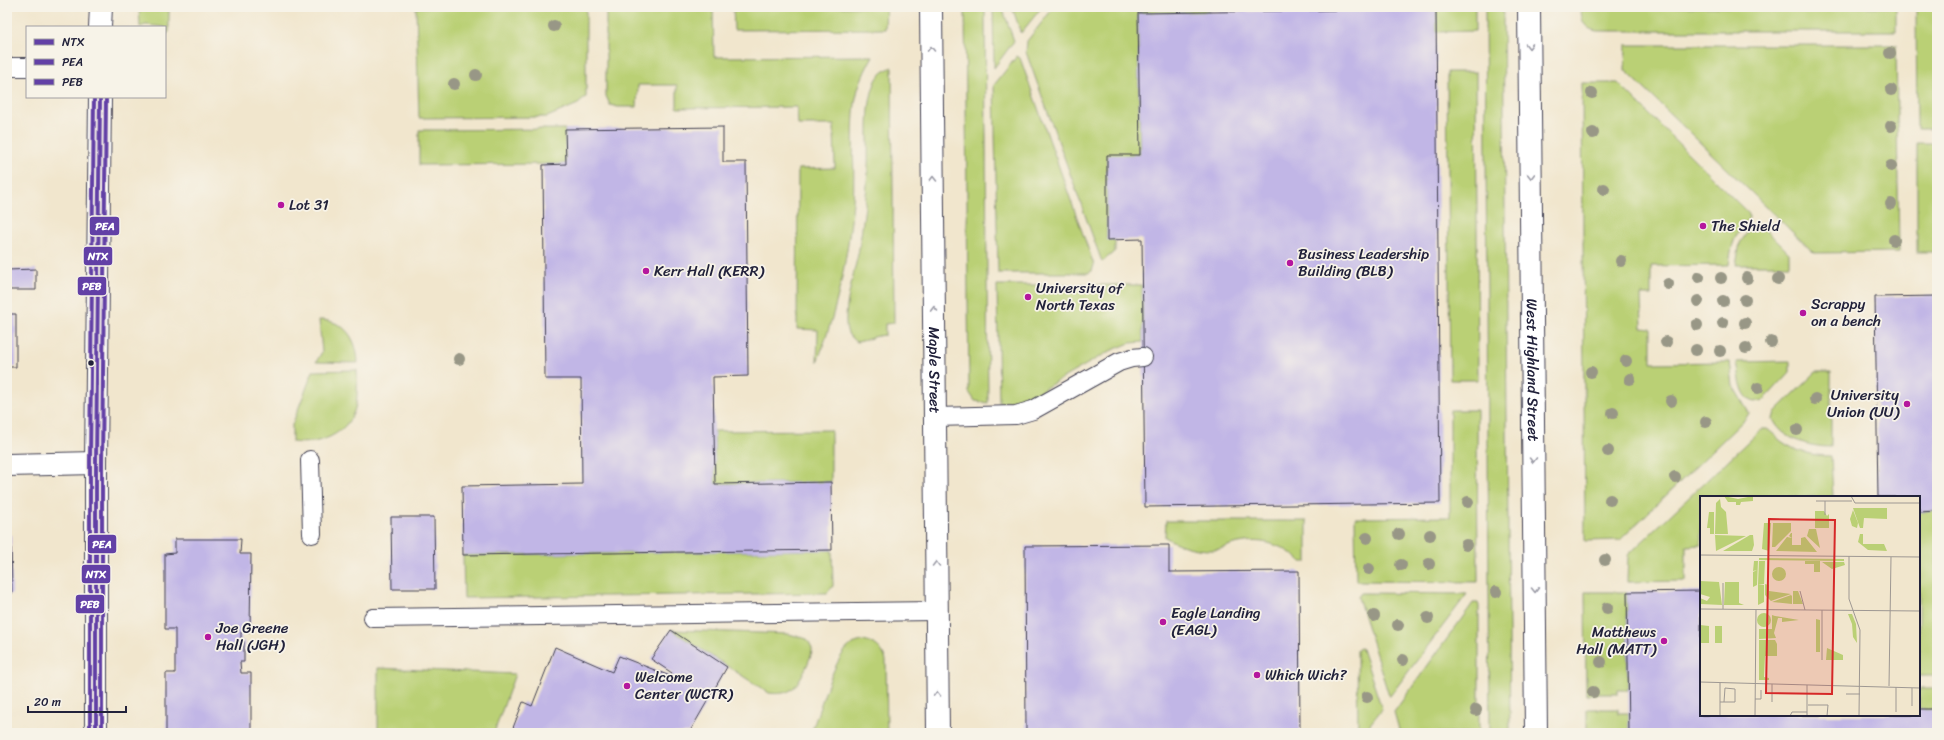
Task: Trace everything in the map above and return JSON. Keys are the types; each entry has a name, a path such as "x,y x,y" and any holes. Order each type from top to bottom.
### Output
{"street":[{"path":"100,26 101,7"},
{"name":"Maple Street","path":"931,7 938,733"},
{"name":"West Highland Street","path":"1529,7 1536,733"},
{"path":"96,733 96,463 100,98"},
{"path":"7,465 96,463"}],"lane":[{"path":"7,67 26,67"},
{"path":"935,417 1016,415 1033,410 1119,362 1132,358 1143,357"},
{"path":"310,460 312,534"},
{"path":"373,618 936,611"}],"green space":[{"path":"139,7 169,7 169,32 166,34 166,26 140,26"},
{"path":"416,7 586,7 586,97 578,104 547,117 419,118"},
{"path":"606,7 713,7 714,57 873,56 861,80 855,101 853,129 854,189 845,263 836,304 817,362 818,330 797,329 798,169 835,168 834,125 798,125 797,107 677,108 677,85 638,85 637,107 618,107 610,105 606,96"},
{"path":"733,7 886,7 885,29 734,30"},
{"path":"965,7 985,7 988,403 975,401 969,392"},
{"path":"993,7 1002,7 1014,41 994,68"},
{"path":"1012,7 1042,7 1021,33"},
{"path":"1054,7 1209,7 1209,12 1138,13 1140,155 1107,156 1107,239 1115,240 1115,251 1102,262 1026,52 1027,41"},
{"path":"1397,7 1475,7 1475,31 1436,32 1436,9 1397,9"},
{"path":"1485,7 1503,7 1510,733 1490,733"},
{"path":"1581,7 1896,7 1896,31 1597,31 1592,30 1584,23 1582,19"},
{"path":"1916,7 1937,7 1937,129 1917,129"},
{"path":"1626,45 1896,45 1899,252 1814,253 1625,70"},
{"path":"1017,56 1020,58 1094,265 1092,271 1088,273 998,273 994,85"},
{"path":"892,67 894,323 885,324 885,335 856,342 849,335 846,328 846,318 849,294 859,249 866,198 870,103 872,92 878,78"},
{"path":"1447,72 1476,72 1478,380 1450,380"},
{"path":"1582,83 1618,83 1749,214 1749,218 1744,223 1734,240 1729,265 1651,266 1651,295 1641,295 1642,328 1651,329 1651,363 1730,362 1733,386 1749,413 1746,418 1620,540 1585,541"},
{"path":"565,129 566,164 419,165 419,130"},
{"path":"1917,143 1937,143 1937,252 1917,252"},
{"path":"1753,224 1761,225 1789,253 1789,265 1736,265 1740,243"},
{"path":"997,285 1142,285 1143,342 1130,343 1110,351 1026,399 999,403"},
{"path":"319,320 336,323 348,332 355,346 358,363 316,362 322,352"},
{"path":"1790,361 1790,372 1764,400 1754,402 1745,395 1741,385 1737,362"},
{"path":"357,370 356,405 347,424 340,431 322,440 302,443 292,442 292,425 313,371"},
{"path":"1816,372 1831,372 1831,447 1815,446 1798,441 1783,432 1773,419 1775,412"},
{"path":"1450,410 1477,410 1478,582 1356,581 1355,518 1450,517"},
{"path":"1761,429 1767,429 1781,441 1799,451 1831,456 1833,496 1700,496 1700,545 1686,546 1686,581 1627,582 1628,555"},
{"path":"831,430 831,482 715,484 714,431"},
{"path":"1937,511 1937,676 1920,676 1920,512"},
{"path":"1166,521 1307,521 1307,562 1301,562 1288,551 1265,542 1248,542 1212,550 1188,547 1165,537"},
{"path":"832,550 833,586 827,593 464,598 463,555"},
{"path":"1585,592 1627,592 1628,690 1618,690 1618,694 1586,694"},
{"path":"1361,593 1467,594 1390,696 1358,597"},
{"path":"1473,603 1478,603 1479,606 1479,733 1400,733 1394,712"},
{"path":"671,630 789,634 807,639 811,645 812,652 797,683 791,690 778,694 769,693"},
{"path":"862,641 877,646 886,660 887,733 811,733 834,669 850,646"},
{"path":"1360,648 1362,649 1382,709 1363,733 1358,733 1357,650"},
{"path":"378,668 515,674 494,733 378,733"},
{"path":"1920,689 1937,689 1937,709 1920,709"},
{"path":"1587,709 1618,709 1618,713 1629,713 1629,733 1587,733"}],"building":[{"name":"Business Leadership Building (BLB)","path":"1436,9 1440,503 1145,507 1142,239 1107,240 1107,155 1140,155 1138,13"},
{"name":"Kerr Hall (KERR)","path":"723,127 723,162 746,162 748,376 713,377 715,484 831,482 832,550 463,555 462,486 582,484 581,379 545,379 543,165 566,164 565,129"},
{"path":"36,269 36,290 7,290 7,270"},
{"name":"University Union (UU)","path":"1937,296 1937,511 1920,512 1920,496 1878,496 1875,297"},
{"path":"7,314 16,314 16,367 7,367"},
{"path":"391,517 434,517 435,589 392,589"},
{"path":"7,535 11,535 12,594 7,594"},
{"name":"Joe Greene Hall (JGH)","path":"175,539 241,539 240,554 251,554 250,632 241,632 241,641 244,641 244,662 240,662 241,673 251,673 251,733 166,733 166,673 175,673 175,629 165,629 165,554 175,553"},
{"name":"Eagle Landing (EAGL)","path":"1169,545 1169,572 1299,571 1300,733 1026,733 1025,546"},
{"name":"Matthews Hall (MATT)","path":"1700,591 1700,716 1920,716 1920,709 1937,709 1937,733 1629,733 1627,592"},
{"name":"Welcome Center (WCTR)","path":"671,630 727,667 689,733 511,733 523,702 532,706 555,647 612,672 619,656 670,676 672,673 651,659"}],"transit line":[{"name":"PEB","path":"90,733 90,463 94,98"},
{"name":"NTX","path":"96,733 96,463 100,98"},
{"name":"PEA","path":"102,733 102,463 106,98"}],"place":[{"name":"Lot 31","path":"281,205"},
{"name":"The Shield","path":"1703,226"},
{"name":"Business Leadership Building (BLB)","path":"1290,263"},
{"name":"Kerr Hall (KERR)","path":"646,271"},
{"name":"University of North Texas","path":"1028,297"},
{"name":"Scrappy on a bench","path":"1803,313"},
{"name":"University Union (UU)","path":"1907,404"},
{"name":"Eagle Landing (EAGL)","path":"1163,622"},
{"name":"Joe Greene Hall (JGH)","path":"208,637"},
{"name":"Matthews Hall (MATT)","path":"1664,641"},
{"name":"Which Wich?","path":"1257,675"},
{"name":"Welcome Center (WCTR)","path":"627,686"}]}
